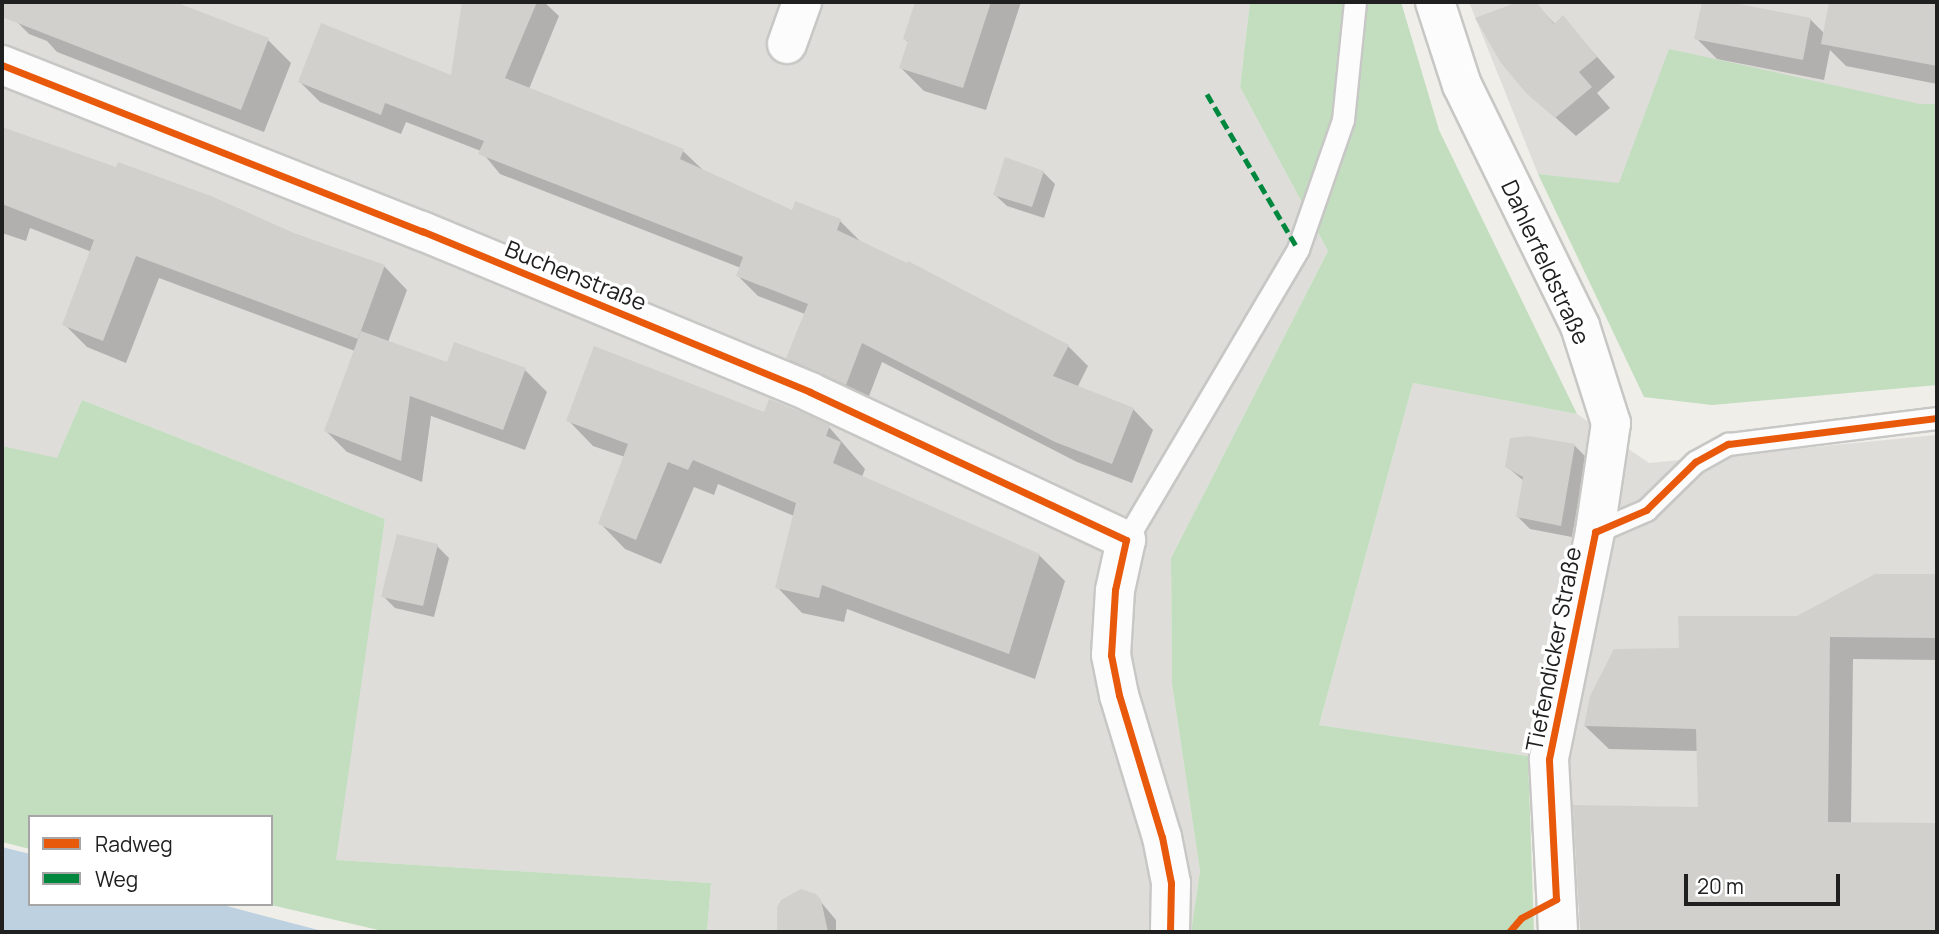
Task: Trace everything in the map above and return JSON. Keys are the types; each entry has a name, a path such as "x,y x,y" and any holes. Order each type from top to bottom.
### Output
{"street":[{"path":"787,44 802,2"},
{"name":"Dahlerfeldstraße","path":"1435,2 1462,85 1580,326 1611,422 1595,533"},
{"name":"Buchenstraße","path":"2,65 422,231 810,392 1126,540"},
{"name":"Tiefendicker Straße","path":"1558,932 1549,759 1595,533"},
{"path":"1126,540 1115,590 1111,655 1119,695 1162,838 1171,883 1170,932"}],"lane":[{"path":"1126,540 1298,249 1343,120 1355,2"},
{"path":"1595,533 1646,510 1695,462 1728,444 1937,418"}],"shaded area":[{"path":"2,2 1250,2 1240,87 1328,251 1171,558 1172,684 1200,871 1191,932 707,932 711,883 335,860 385,519 82,400 57,459 2,446"},
{"path":"1469,2 1937,2 1937,104 1920,104 1619,184 1538,174"},
{"path":"1413,383 1577,414 1649,463 1937,435 1937,932 1581,932 1568,786 1528,756 1319,725"}],"green space":[{"path":"1250,2 1401,2 1439,130 1577,414 1413,383 1319,725 1528,756 1534,932 1191,932 1200,871 1172,684 1171,558 1328,251 1240,87"},
{"path":"1669,49 1920,104 1937,104 1937,385 1712,405 1644,397 1538,174 1619,183"},
{"path":"82,400 385,519 336,860 711,883 707,932 387,932 273,905 273,815 28,815 28,848 2,842 2,446 57,458"}],"water":[{"path":"2,847 28,854 28,906 227,906 326,932 2,932"}],"building":[{"path":"2,2 175,2 269,38 241,110 2,17"},
{"path":"462,2 537,2 505,78 684,149 680,159 792,210 795,201 841,219 837,230 907,263 908,261 1069,345 1053,376 1134,408 1112,464 1055,442 862,343 846,385 786,358 808,304 736,276 743,257 478,154 484,141 385,103 381,115 298,82 321,23 451,75"},
{"path":"915,2 991,2 963,88 899,68 908,41 903,39"},
{"path":"1518,2 1536,2 1554,24 1563,15 1597,57 1579,72 1592,87 1555,118 1526,93 1501,63 1475,18"},
{"path":"1702,2 1729,2 1811,18 1803,60 1694,39"},
{"path":"1829,2 1937,2 1937,66 1821,44"},
{"path":"2,127 116,167 118,162 211,196 296,234 385,265 358,339 136,256 103,341 62,325 94,240 2,204"},
{"path":"1005,157 1044,171 1032,207 993,195"},
{"path":"361,331 447,362 454,342 526,368 503,430 410,396 401,461 324,431"},
{"path":"594,346 764,412 769,399 830,425 826,436 841,442 833,463 1040,554 1009,654 822,585 819,598 775,588 796,503 693,460 688,470 668,462 636,540 598,524 628,444 566,421"},
{"path":"1528,436 1575,444 1561,526 1516,517 1523,477 1505,467 1510,438"},
{"path":"397,534 438,544 423,606 381,597"},
{"path":"1875,574 1937,574 1937,638 1830,637 1828,822 1937,823 1937,932 1580,932 1573,805 1698,807 1696,729 1584,726 1590,696 1614,649 1679,648 1678,616 1797,616"},
{"path":"801,889 816,894 821,900 828,932 777,932 777,907 781,900"}],"marked path":[{"path":"1207,94 1298,249"}],"cycle path":[{"path":"2,65 422,231 810,392 1126,540 1115,590 1111,655 1119,695 1162,837 1171,883 1170,932"},
{"path":"1509,932 1521,918 1556,899 1549,759 1595,532 1646,510 1695,462 1728,444 1937,418"}]}
